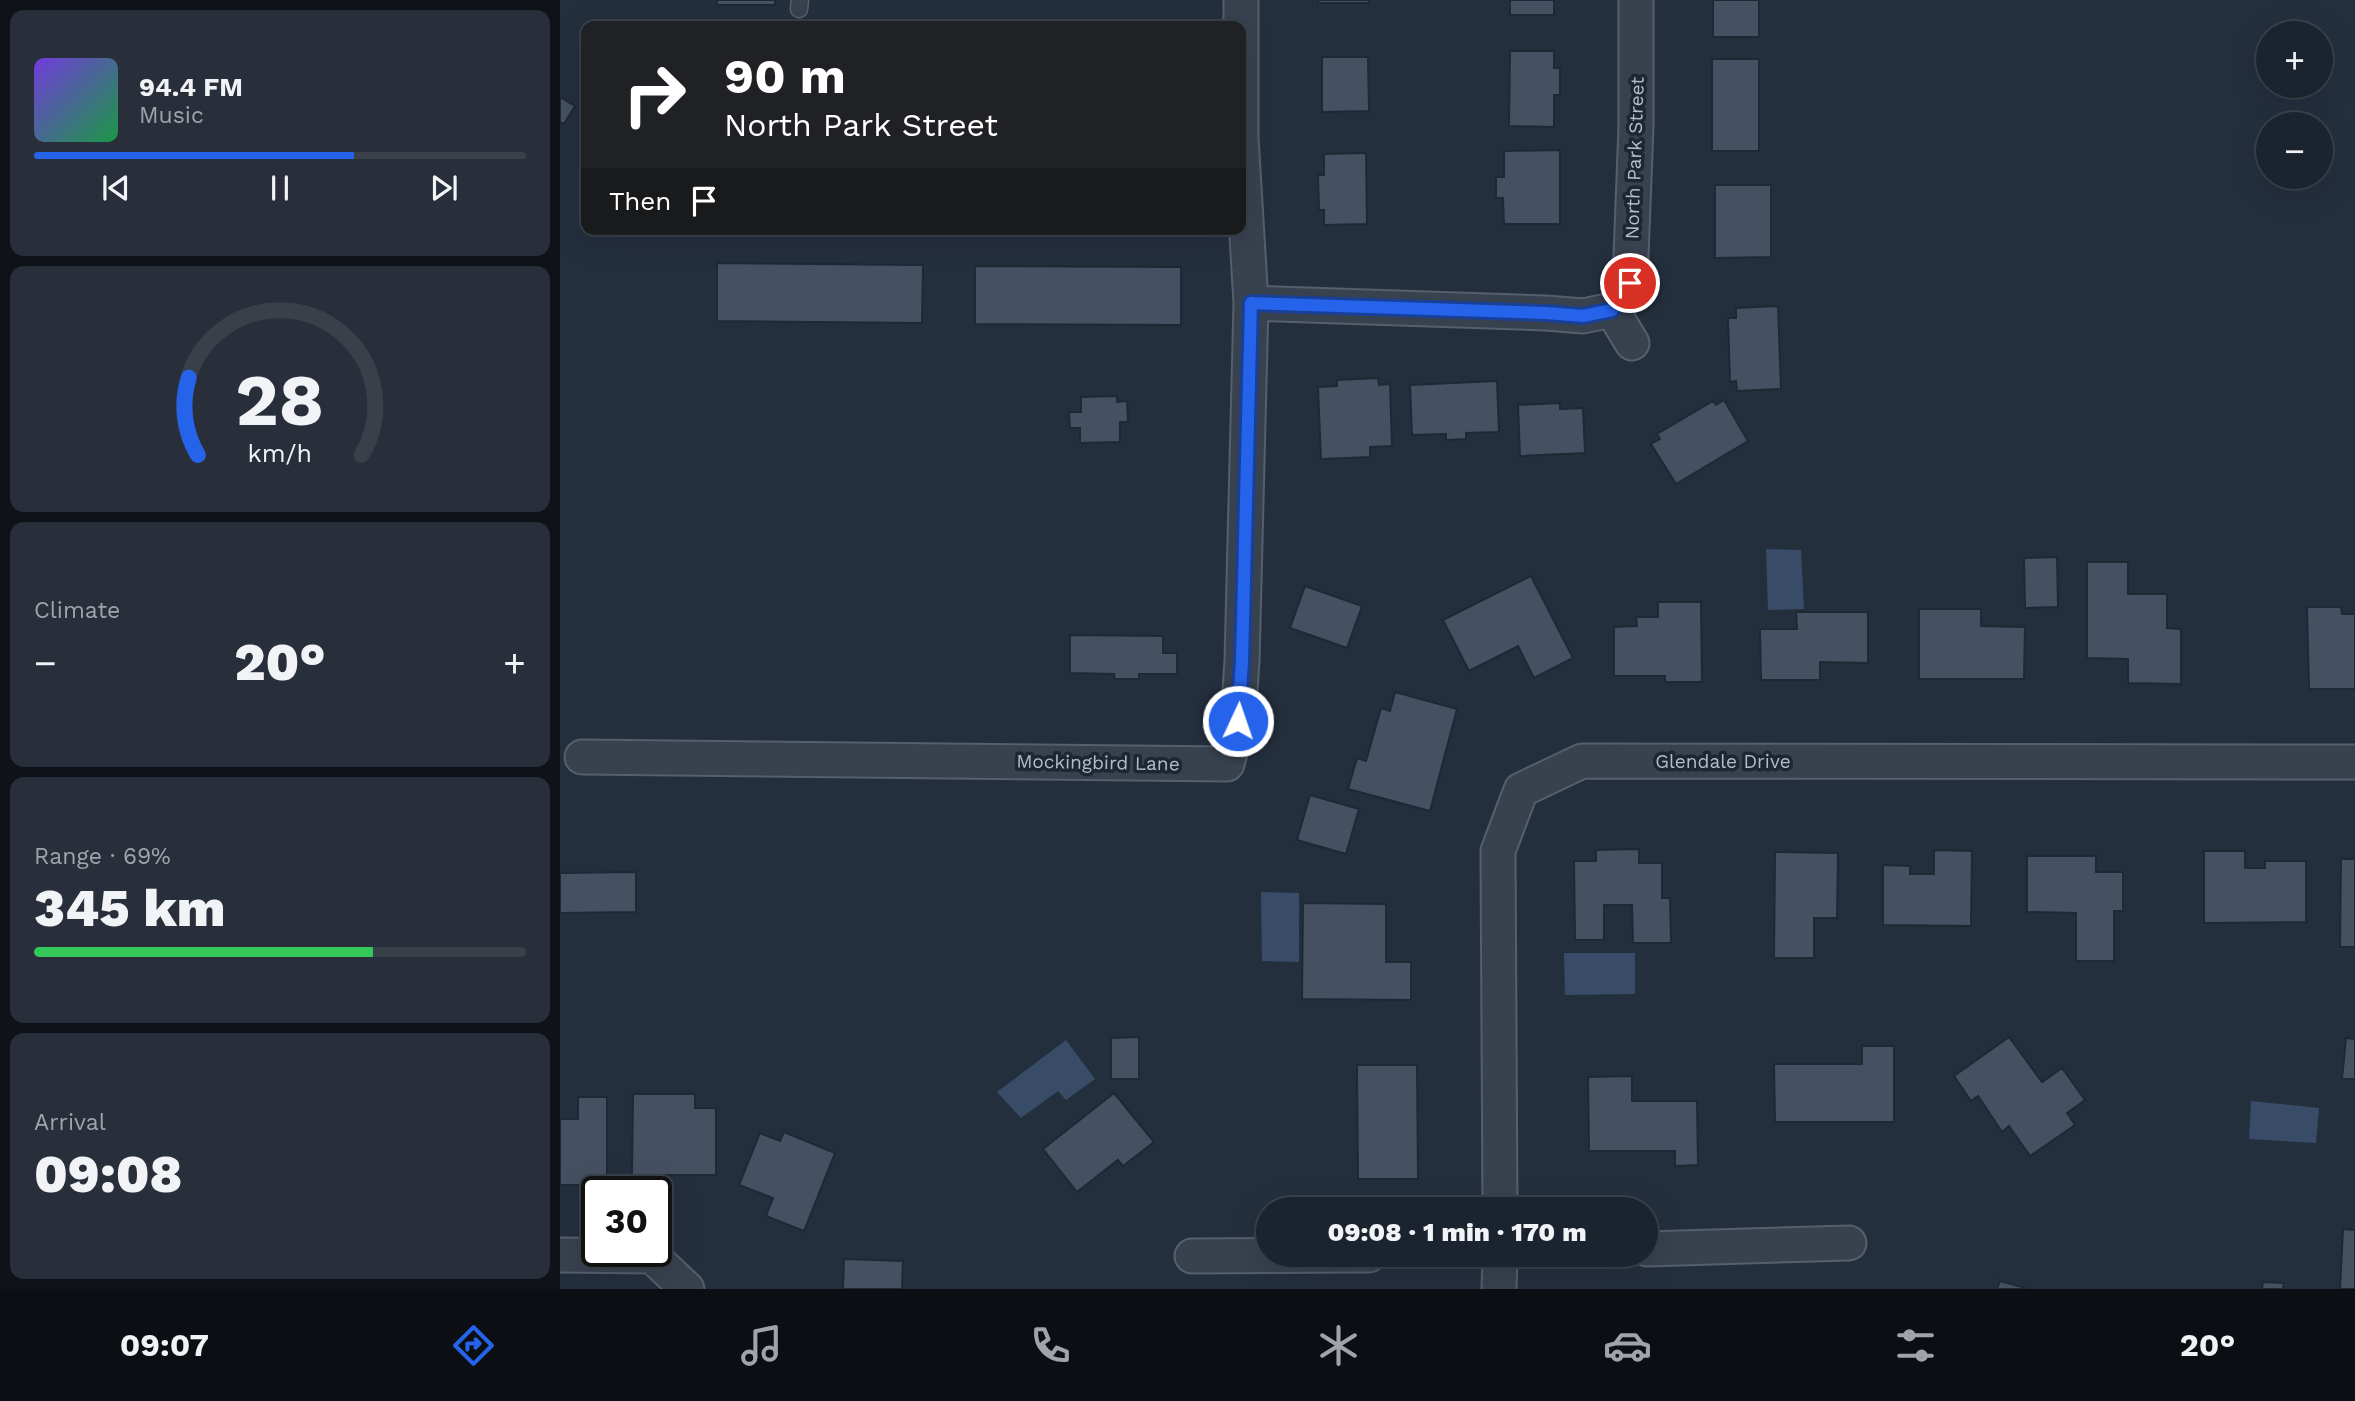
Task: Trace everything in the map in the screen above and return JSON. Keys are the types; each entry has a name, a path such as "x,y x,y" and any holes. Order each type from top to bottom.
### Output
{"street":[{"name":"Mockingbird Lane","path":"1241,0 1241,21"},
{"name":"North Park Street","path":"1612,310 1630,283 1636,126 1636,0"},
{"name":"Mockingbird Lane","path":"582,757 1227,764 1238,721 1242,661 1251,303 1246,220"},
{"path":"1251,303 1583,316 1612,310 1632,343"},
{"name":"Glendale Drive","path":"1500,1197 1498,851 1521,790 1583,761 2355,762"},
{"path":"1658,1249 1849,1243"},
{"path":"560,1255 652,1256 687,1289"},
{"path":"1192,1256 1256,1256"},
{"path":"1499,1289 1500,1267"}],"water":[{"path":"1766,549 1801,550 1804,609 1768,610"},
{"path":"1261,892 1299,893 1299,962 1262,961"},
{"path":"1564,953 1635,953 1635,994 1565,995"},
{"path":"1066,1040 1095,1079 1066,1100 1058,1091 1021,1118 997,1092"},
{"path":"2251,1101 2319,1108 2316,1143 2249,1139"}],"building":[{"path":"717,0 775,0 775,5 717,5"},
{"path":"1318,0 1369,0 1369,3 1318,3"},
{"path":"1510,0 1554,0 1554,15 1510,15"},
{"path":"1713,0 1759,0 1759,37 1713,37"},
{"path":"1510,51 1554,51 1554,68 1560,68 1560,95 1554,95 1554,127 1509,126"},
{"path":"1322,57 1368,57 1369,111 1322,112"},
{"path":"1712,59 1759,59 1759,151 1712,151"},
{"path":"560,97 575,106 564,124 560,122"},
{"path":"1560,150 1560,224 1504,224 1503,198 1496,198 1496,177 1504,177 1504,151"},
{"path":"1366,153 1367,224 1324,225 1324,210 1319,210 1318,175 1324,175 1324,154"},
{"path":"1715,185 1771,185 1771,257 1715,258"},
{"path":"717,263 923,265 922,323 717,321"},
{"path":"975,266 1181,267 1181,325 975,324"},
{"path":"1778,306 1781,389 1737,391 1736,381 1730,382 1728,318 1736,318 1736,308"},
{"path":"1378,378 1379,385 1390,384 1392,446 1370,447 1370,457 1321,459 1318,387 1337,386 1337,380"},
{"path":"1497,381 1499,432 1466,433 1466,439 1446,440 1446,434 1412,435 1410,385"},
{"path":"1117,396 1117,402 1127,401 1128,422 1120,422 1120,442 1080,443 1080,428 1070,428 1069,412 1081,412 1081,397"},
{"path":"1724,400 1748,441 1676,484 1651,444 1660,439 1657,434 1713,401 1716,405"},
{"path":"1560,403 1560,409 1583,408 1585,453 1520,456 1518,405"},
{"path":"2057,557 2058,607 2025,608 2024,558"},
{"path":"2087,562 2128,562 2128,594 2167,594 2167,628 2181,629 2181,684 2128,683 2128,659 2087,658"},
{"path":"1531,576 1573,658 1534,678 1518,646 1469,671 1443,620"},
{"path":"1305,586 1362,606 1347,648 1290,628"},
{"path":"1658,602 1701,602 1702,682 1665,682 1665,676 1614,676 1614,627 1637,626 1636,617 1658,617"},
{"path":"2307,607 2341,607 2342,614 2355,614 2355,689 2309,689"},
{"path":"1919,609 1981,609 1981,626 2025,627 2024,679 1919,679"},
{"path":"1796,612 1868,612 1868,663 1820,662 1820,680 1761,680 1760,629 1797,629"},
{"path":"1070,635 1163,636 1163,653 1177,653 1177,674 1139,674 1139,679 1115,679 1114,674 1070,673"},
{"path":"1395,692 1457,709 1430,811 1348,789 1357,758 1366,761 1381,708 1390,711"},
{"path":"1310,795 1359,809 1346,854 1297,840"},
{"path":"1639,849 1639,863 1662,863 1662,898 1670,898 1671,943 1633,943 1632,905 1604,905 1604,940 1575,940 1574,861 1596,861 1596,850"},
{"path":"1934,850 1972,851 1971,926 1883,925 1883,865 1910,866 1910,874 1934,874"},
{"path":"2204,851 2245,851 2245,868 2265,868 2265,861 2306,861 2306,922 2204,923"},
{"path":"1775,852 1838,853 1837,918 1814,918 1814,958 1774,958"},
{"path":"2027,856 2096,856 2096,872 2123,872 2123,911 2114,911 2114,961 2076,961 2076,913 2027,912"},
{"path":"2341,859 2355,859 2355,947 2340,947"},
{"path":"636,872 636,912 560,913 560,873"},
{"path":"1303,903 1386,904 1386,962 1411,962 1411,1000 1302,999"},
{"path":"1139,1037 1139,1079 1111,1079 1111,1038"},
{"path":"2009,1037 2042,1082 2062,1068 2085,1100 2067,1113 2075,1125 2030,1156 2009,1126 2002,1132 1978,1096 1971,1101 1954,1076"},
{"path":"2346,1038 2355,1039 2355,1079 2342,1079"},
{"path":"1862,1046 1894,1046 1894,1122 1775,1122 1774,1064 1862,1064"},
{"path":"1357,1065 1417,1065 1418,1179 1358,1179"},
{"path":"1632,1076 1632,1101 1697,1101 1698,1165 1675,1166 1675,1151 1589,1151 1588,1077"},
{"path":"1114,1093 1154,1142 1123,1166 1118,1160 1077,1192 1043,1149"},
{"path":"633,1094 695,1094 695,1108 716,1108 716,1175 632,1175"},
{"path":"578,1097 607,1097 607,1176 581,1176 581,1185 560,1185 560,1119 578,1119"},
{"path":"784,1132 835,1153 804,1231 766,1216 773,1198 739,1185 760,1133 780,1141"},
{"path":"2343,1229 2355,1230 2355,1289 2340,1289"},
{"path":"844,1259 903,1261 902,1289 843,1289"},
{"path":"2000,1281 2029,1289 1997,1289"},
{"path":"2263,1282 2284,1283 2283,1289 2262,1289"}],"route":[{"path":"1238,721 1242,661 1251,303 1583,316 1612,310 1630,283"}]}
